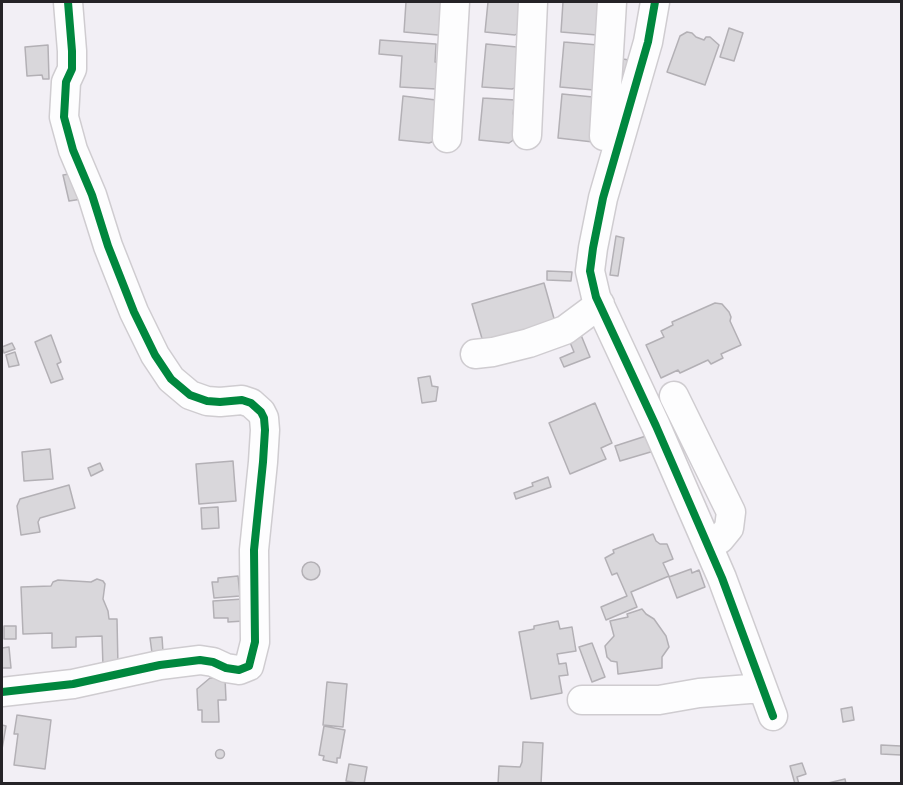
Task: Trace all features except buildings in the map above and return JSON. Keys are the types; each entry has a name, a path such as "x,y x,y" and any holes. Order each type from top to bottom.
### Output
{"street":[{"path":"2,692 73,684 160,665 200,660 239,670 249,666 255,642 254,550 263,462 264,418 261,412 242,400 207,401 190,394 171,379 155,355 134,312 108,246 92,195 73,150 64,117 66,82 72,69 68,2"},
{"path":"447,138 455,2"},
{"path":"527,135 533,2"},
{"path":"604,136 612,2"},
{"path":"655,2 648,42 603,198 590,271 600,304 722,578 773,716"},
{"path":"475,354 520,345 565,330 600,304"},
{"path":"674,396 731,512 729,528 720,539 708,546"},
{"path":"582,700 659,699 762,688"}],"cycle path":[{"path":"2,692 73,684 160,665 200,660 239,670 249,666 255,642 254,550 263,462 264,418 251,403 242,400 207,401 190,395 171,379 155,355 134,312 108,246 92,195 73,150 64,117 66,82 72,69 68,2"},
{"path":"655,2 648,42 603,198 590,271 596,297 656,426 722,578 773,716"}]}
